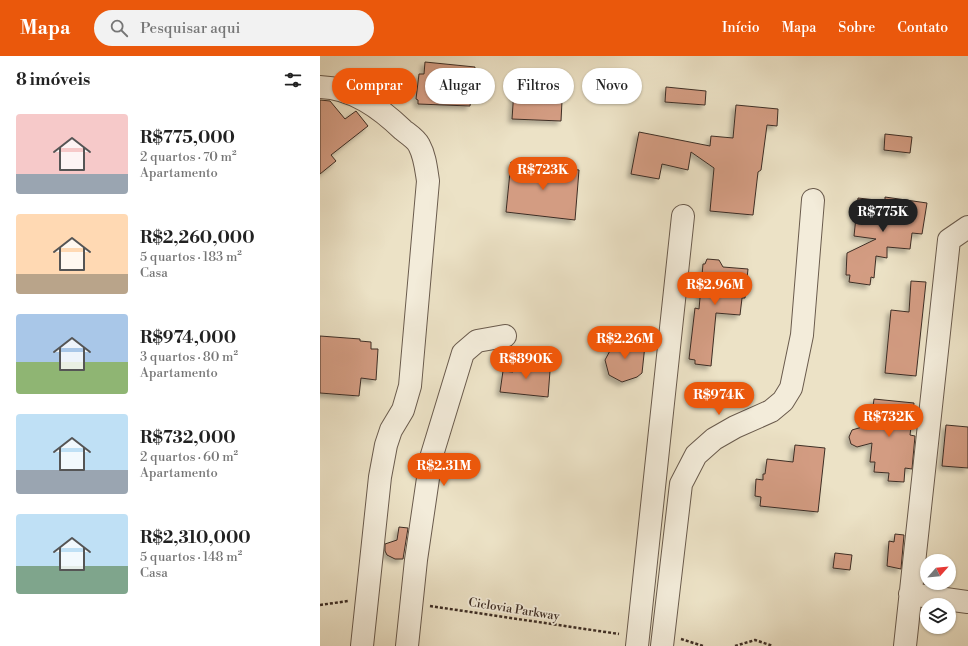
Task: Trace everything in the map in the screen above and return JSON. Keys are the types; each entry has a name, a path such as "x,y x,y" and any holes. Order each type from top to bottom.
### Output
{"street":[{"path":"320,87 358,95 377,107 399,126 418,144 425,159 428,181 410,386 403,410 391,430 386,445 380,477 362,646"},
{"path":"663,640 681,484 696,455 714,439 735,427 771,411 783,401 791,388 802,335 813,200"},
{"path":"638,642 683,216"},
{"path":"904,646 948,240 968,227"},
{"path":"407,646 416,560 431,458 463,353 477,341 505,336"},
{"path":"910,594 968,602"}],"path":[{"path":"320,605 368,598"},
{"name":"Ciclovia Parkway","path":"426,605 638,642"},
{"path":"663,640 704,646"},
{"path":"735,646 754,640 773,646"}],"building":[{"path":"425,62 475,67 425,68 425,104 470,104 470,106 418,104 417,91 419,74 424,74"},
{"path":"666,87 706,91 705,105 665,102"},
{"path":"320,100 330,101 345,119 356,111 368,126 331,155 336,161 320,174"},
{"path":"513,104 562,104 561,121 512,119"},
{"path":"736,105 778,109 777,126 767,125 761,170 758,172 753,215 710,211 714,168 691,152 688,170 662,164 659,179 631,174 639,132 710,146 711,136 733,138"},
{"path":"885,134 912,137 910,153 884,150"},
{"path":"511,162 579,170 575,220 506,212"},
{"path":"885,197 927,203 922,234 912,233 910,249 887,247 887,258 876,256 874,278 871,277 870,285 849,282 850,275 846,275 847,253 876,239 854,236 858,198 885,201"},
{"path":"707,259 719,260 723,267 748,269 745,298 742,298 740,315 716,313 711,366 695,364 695,360 689,359 695,308 699,309 703,264 705,264"},
{"path":"911,281 926,282 916,376 885,373 891,310 909,312"},
{"path":"320,336 360,339 360,341 371,342 371,349 378,349 376,380 361,378 359,396 320,393"},
{"path":"617,339 631,340 631,344 645,345 642,373 637,377 622,382 609,375 605,360 612,347 616,346"},
{"path":"514,359 537,362 536,369 550,371 548,397 500,392 503,371 513,372"},
{"path":"874,399 914,403 910,435 915,436 912,469 905,468 904,482 888,481 889,473 874,472 875,462 870,462 872,443 857,447 851,444 849,437 852,430 869,425 871,422"},
{"path":"946,425 968,427 968,468 942,466"},
{"path":"795,445 825,448 818,512 760,506 761,497 755,496 756,479 763,480 767,459 793,462"},
{"path":"399,527 408,528 403,559 395,559 387,555 385,551 385,544 397,540"},
{"path":"895,534 904,535 901,569 887,566 889,541 894,542"},
{"path":"835,553 852,555 850,570 833,568"}]}
